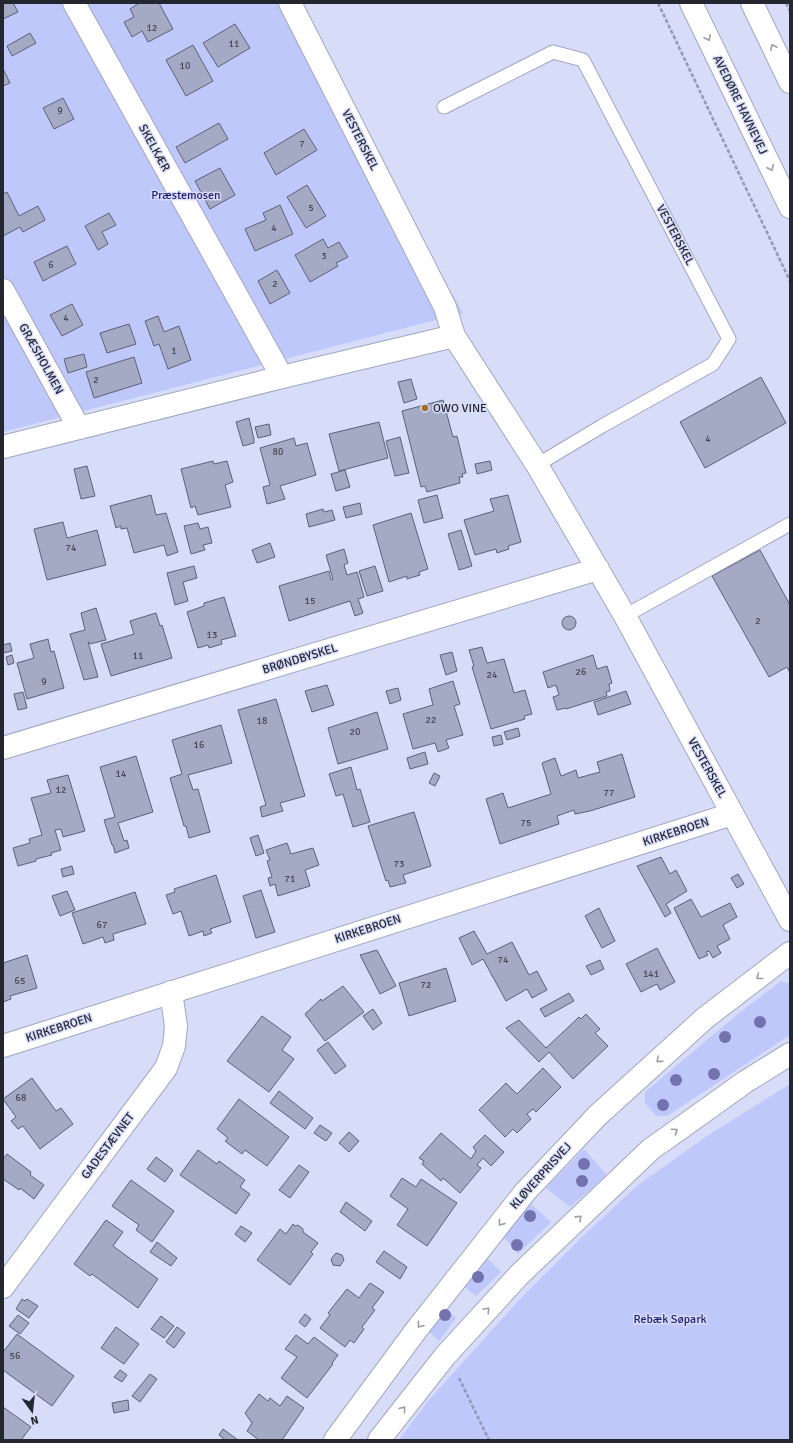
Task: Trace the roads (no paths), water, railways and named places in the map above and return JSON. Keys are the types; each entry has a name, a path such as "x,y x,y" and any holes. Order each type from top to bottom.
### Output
{"street":[{"name":"SKELKÆR","path":"74,3 282,377"},
{"name":"VESTERSKEL","path":"290,3 445,307 454,336 537,465 598,569 790,920"},
{"name":"AVEDØRE HAVNEVEJ","path":"691,3 790,207"},
{"path":"752,3 790,82"},
{"name":"GRÆSHOLMEN","path":"3,290 79,428"},
{"path":"3,447 282,377 454,336"},
{"name":"BRØNDBYSKEL","path":"3,748 598,569"},
{"name":"KIRKEBROEN","path":"3,1046 732,814"},
{"name":"KLØVERPRISVEJ","path":"335,1440 417,1329 524,1192 609,1104 705,1018 790,953"},
{"name":"GADESTÆVNET","path":"3,1287 166,1068 174,1046 176,1026 171,992"},
{"path":"379,1440 450,1350 519,1275 628,1171 651,1150 671,1135 745,1082 790,1054"}],"lane":[{"name":"VESTERSKEL","path":"444,107 554,52 583,60 729,339 713,364 602,426 537,465"},
{"path":"625,616 790,524"}],"place":[{"name":"OWO VINE","path":"425,408"}],"park label":[{"name":"Præstemosen","path":"186,195"},
{"name":"Rebæk Søpark","path":"670,1319"}]}
